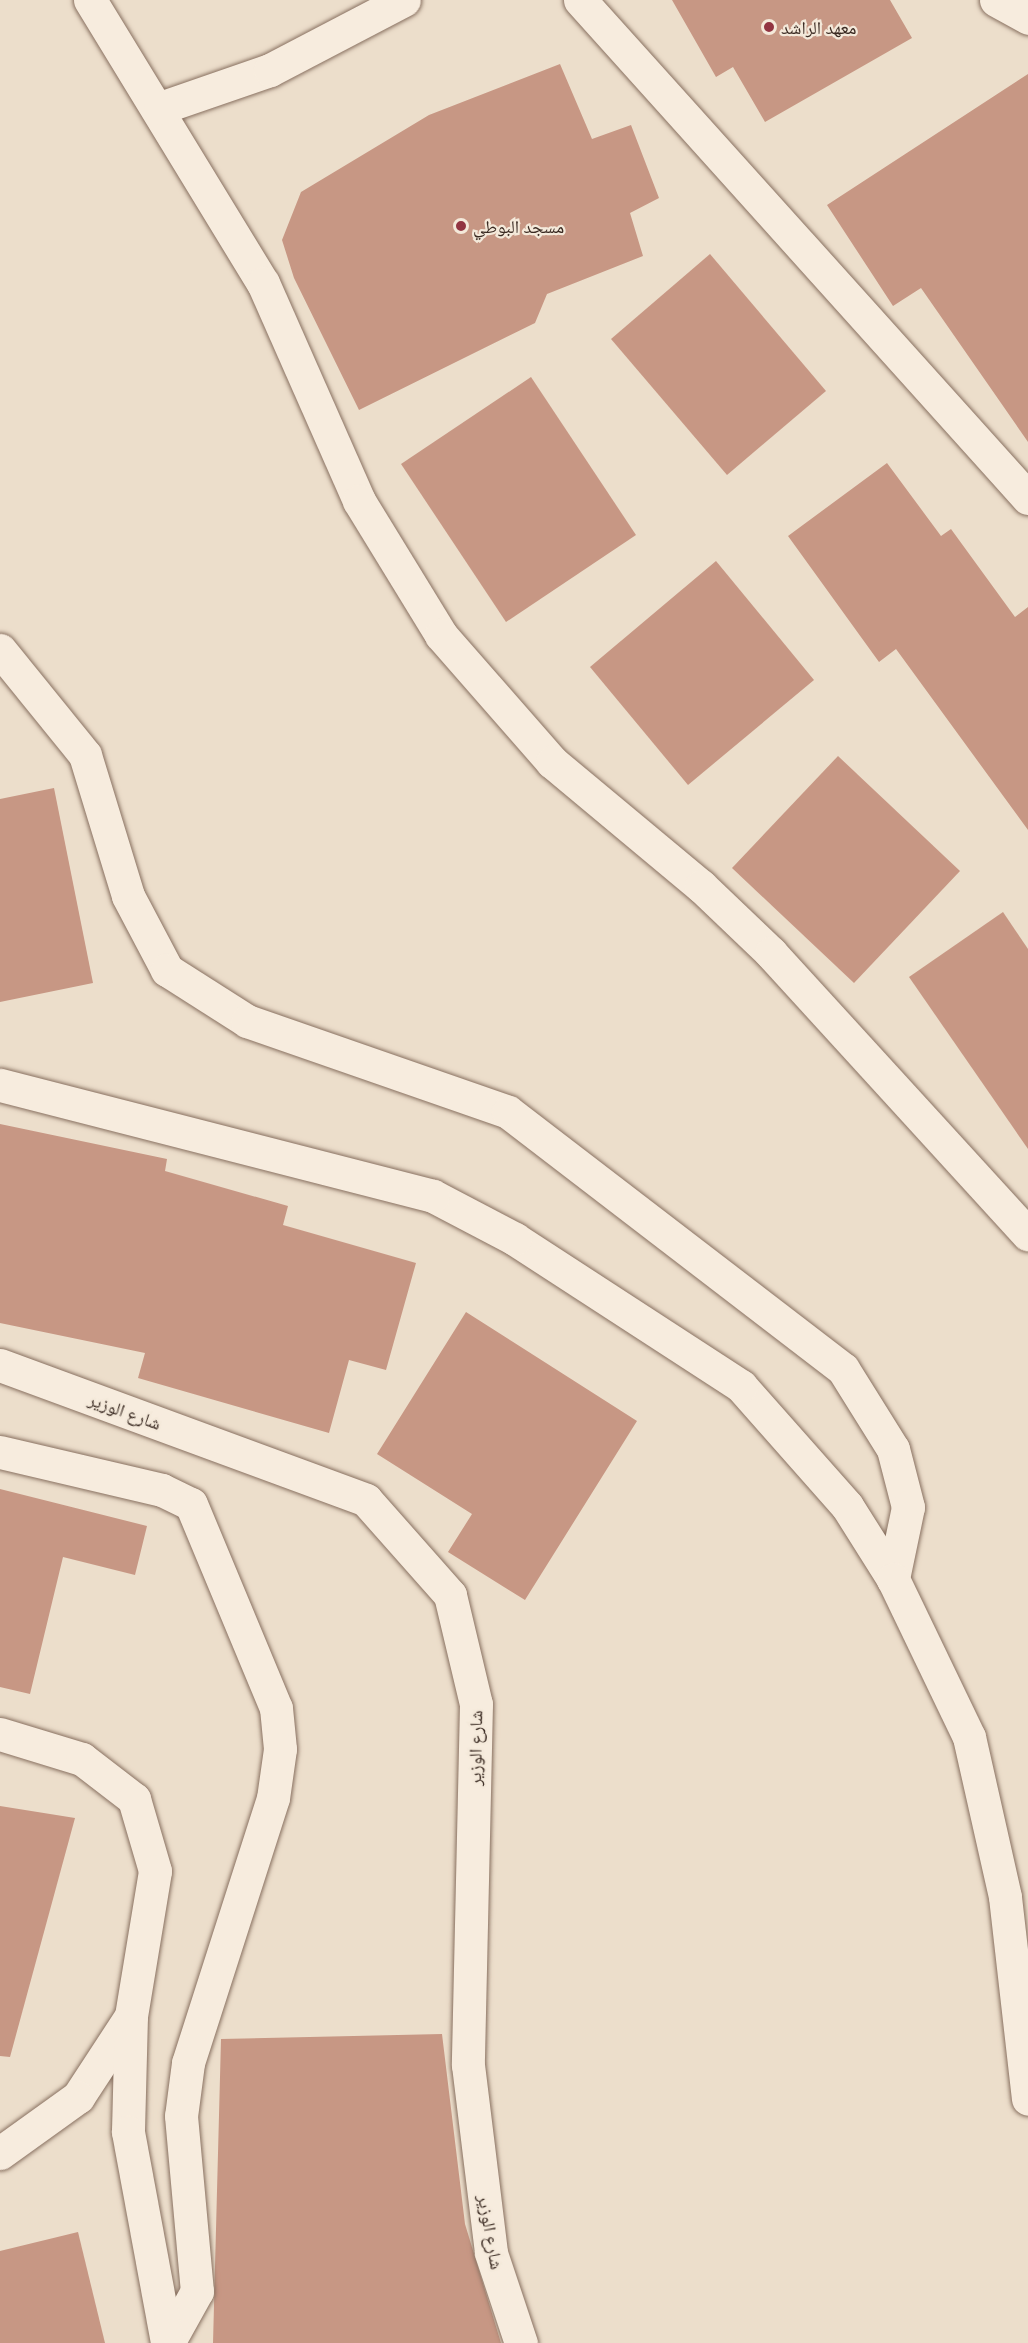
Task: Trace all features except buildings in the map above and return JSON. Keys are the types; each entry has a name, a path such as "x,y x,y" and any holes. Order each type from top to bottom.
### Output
{"street":[{"path":"90,0 160,108 263,283 359,501 441,635 552,762 701,886 794,976 1028,1234"},
{"path":"160,108 280,65 404,0"},
{"path":"580,0 1028,498"},
{"path":"996,0 1028,18"},
{"path":"0,650 85,755 128,896 167,970 247,1021 508,1112 843,1369 893,1449 908,1507 893,1579"},
{"path":"0,1085 434,1196 515,1239 741,1386 847,1506 893,1579 969,1737 1005,1897 1028,2099"},
{"name":"شارع الوزير","path":"0,1365 366,1500 450,1595 476,1704 468,2065 491,2253 520,2343"},
{"path":"0,1452 162,1490 191,1504 276,1708 280,1749 273,1798 188,2062 180,2116 197,2291 167,2343"},
{"path":"0,1734 82,1759 134,1800 155,1871 131,2016 128,2132 167,2343"},
{"path":"0,2153 78,2097 131,2016"}],"place":[{"name":"معهد الراشد","path":"769,27"},
{"name":"مسجد البوطي","path":"461,226"}]}
